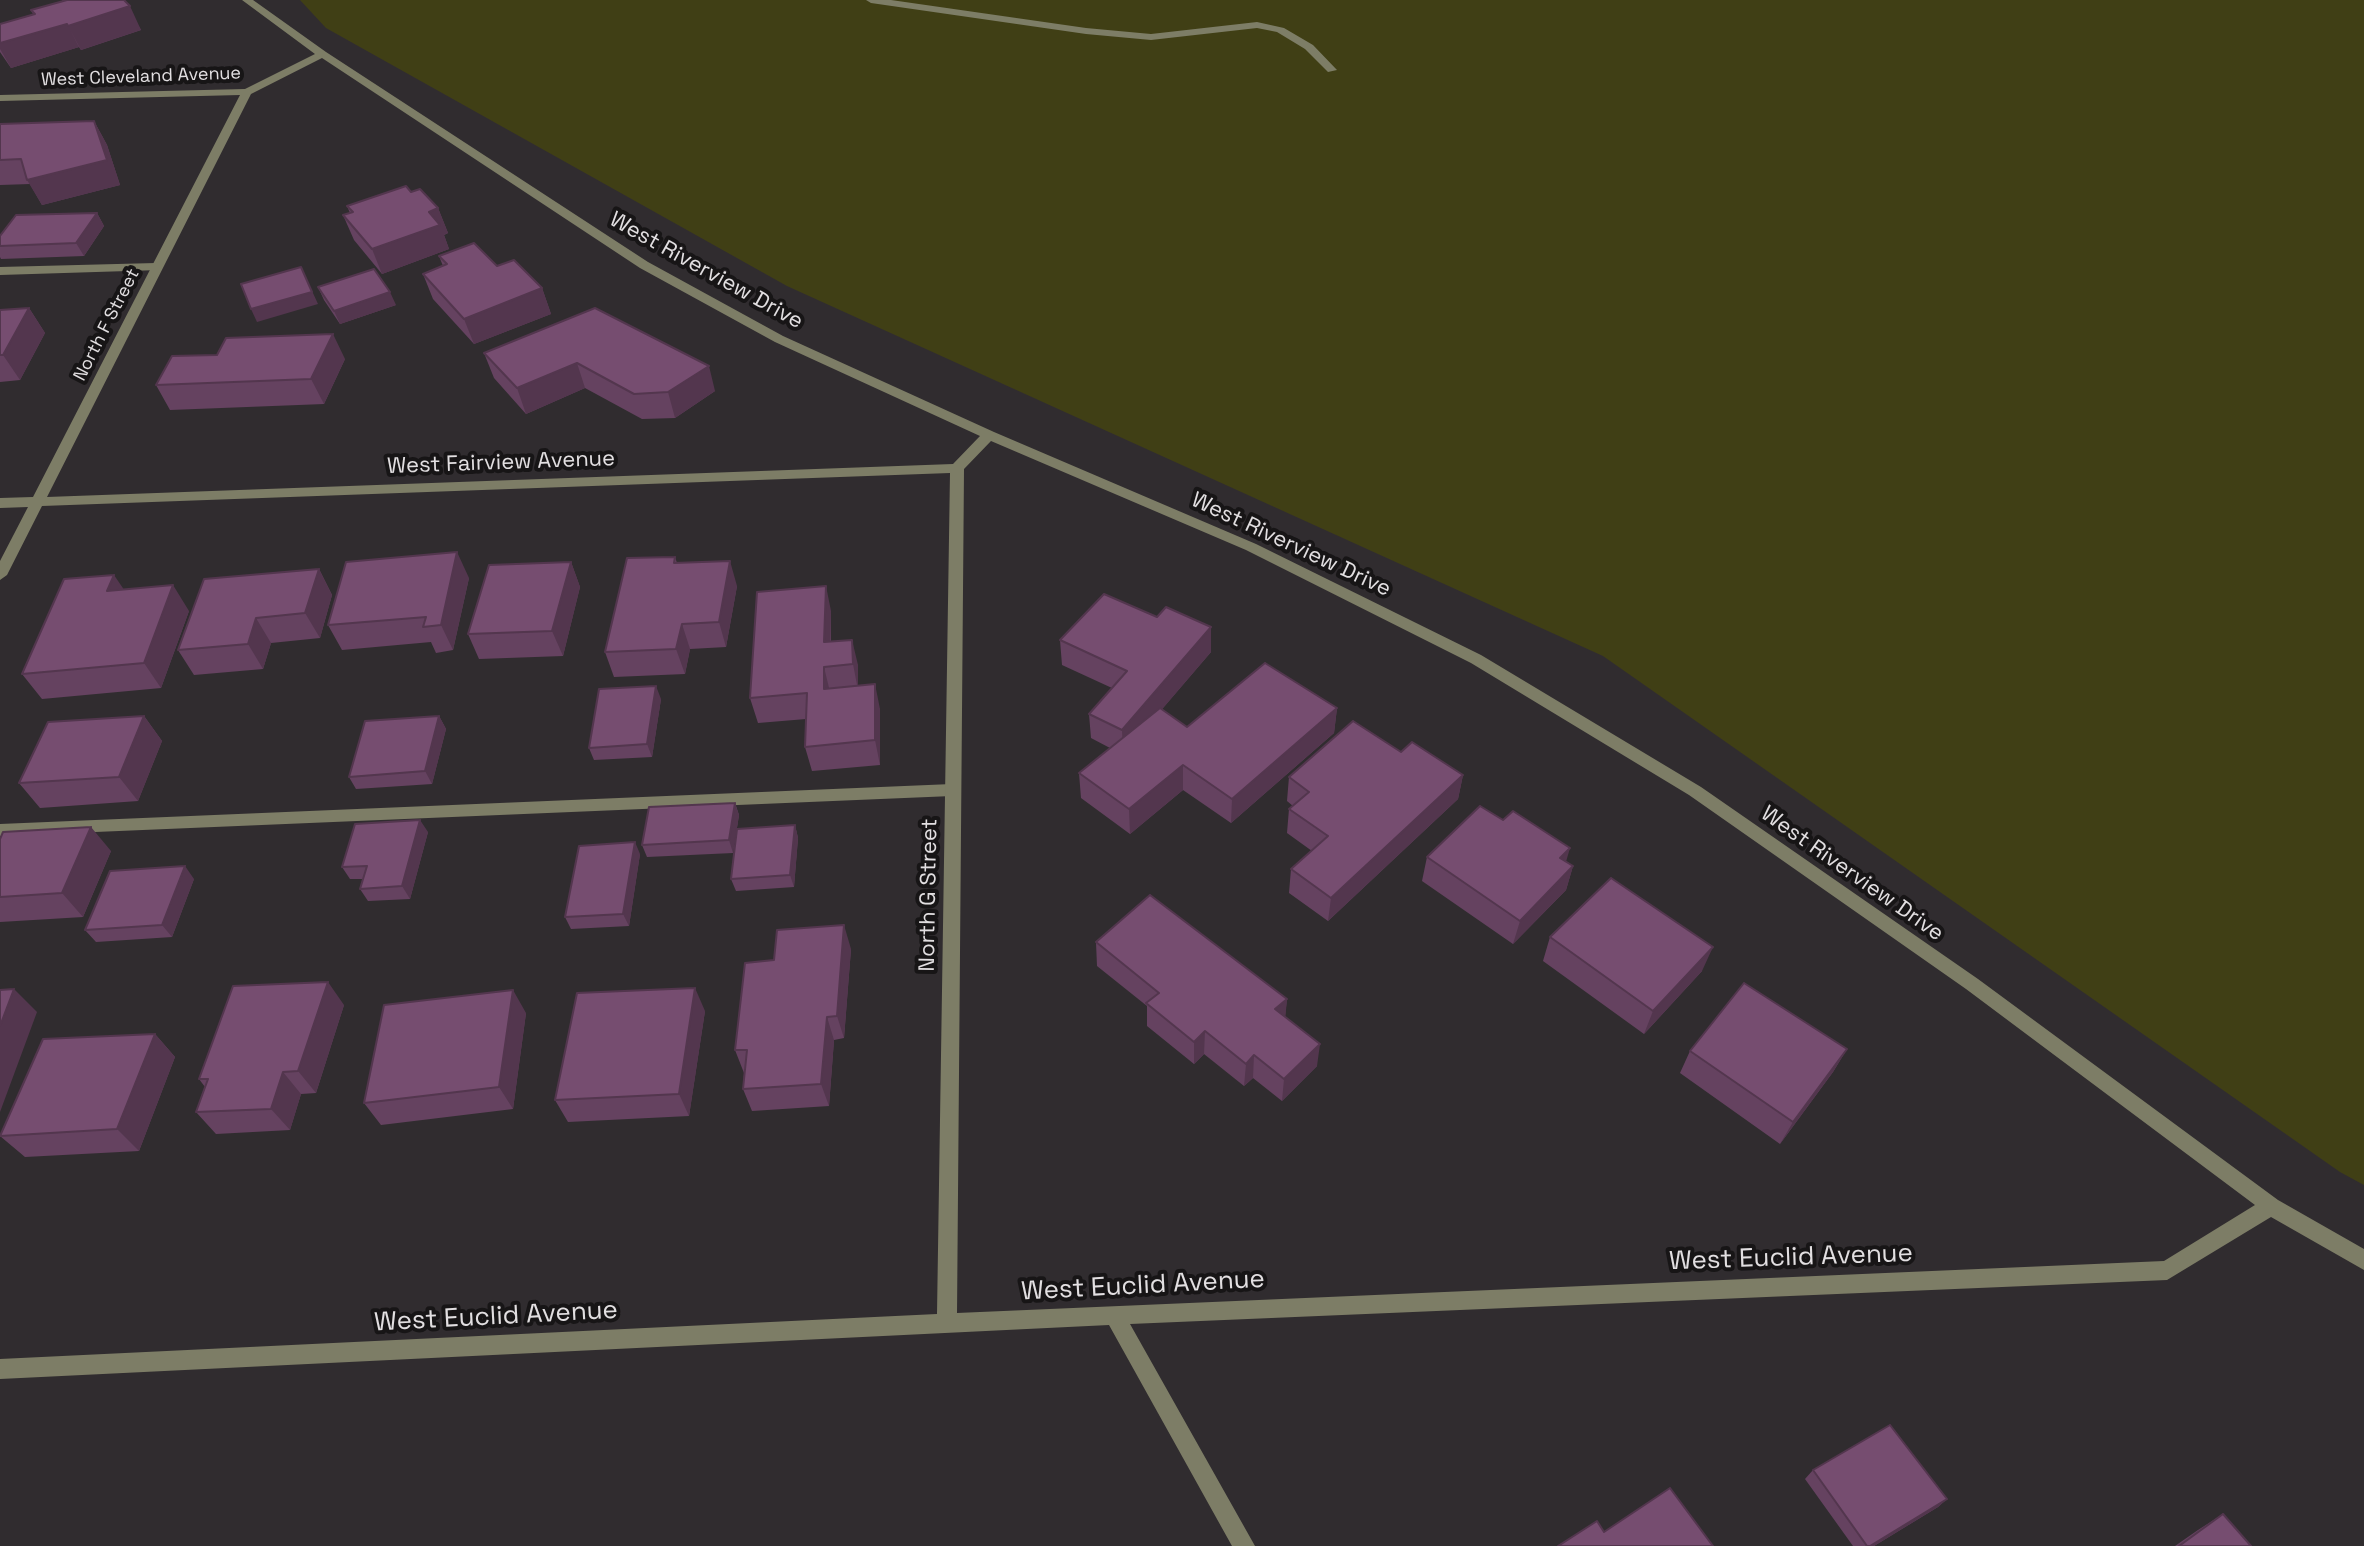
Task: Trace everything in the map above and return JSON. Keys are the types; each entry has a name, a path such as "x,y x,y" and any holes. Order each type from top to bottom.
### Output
{"street":[{"name":"West Riverview Drive","path":"247,0 322,54 644,265 779,339 989,435 1251,547 1489,666 1695,791 1972,984 2271,1206 2364,1260"},
{"path":"871,0 1086,31 1151,37 1257,25 1280,30 1309,47 1332,70"},
{"name":"West Cleveland Avenue","path":"0,98 247,92 322,54"},
{"name":"North F Street","path":"0,575 247,92"},
{"path":"0,271 156,267"},
{"path":"957,468 989,435"},
{"name":"West Fairview Avenue","path":"0,503 957,468"},
{"name":"North G Street","path":"947,1323 957,468"},
{"path":"0,830 952,790"},
{"name":"West Euclid Avenue","path":"0,1369 1114,1315 2167,1270 2271,1206"},
{"path":"1114,1315 1244,1546"}],"shaded area":[{"path":"300,0 2364,0 2364,1185 2340,1172 1603,656 787,286 326,28"}],"building":[{"path":"67,0 124,0 130,6 0,43 0,24 35,14 31,10"},
{"path":"94,121 107,160 27,180 21,159 0,160 0,124"},
{"path":"406,186 411,192 420,189 438,208 429,212 440,225 372,249 343,215 353,212 347,206"},
{"path":"97,213 76,243 0,246 0,236 16,215"},
{"path":"474,243 497,266 514,260 542,288 464,319 423,274 447,264 439,256"},
{"path":"301,267 312,292 251,309 241,284"},
{"path":"374,269 390,292 334,311 318,287"},
{"path":"29,308 3,355 0,355 0,310"},
{"path":"595,308 709,366 668,392 634,394 577,363 517,388 484,353"},
{"path":"333,334 311,379 156,385 172,356 217,355 226,338"},
{"path":"457,552 441,625 423,627 426,617 328,625 346,562"},
{"path":"675,557 674,563 730,561 719,622 682,624 676,649 605,652 627,558"},
{"path":"571,562 552,631 468,634 489,565"},
{"path":"319,569 305,613 256,618 248,644 178,650 204,579"},
{"path":"114,575 107,591 173,585 144,663 22,674 64,579"},
{"path":"826,586 824,642 852,640 853,664 824,667 824,689 875,684 875,740 805,747 807,693 750,698 757,592"},
{"path":"1104,594 1157,617 1166,607 1211,627 1122,730 1089,714 1127,671 1060,640"},
{"path":"1265,663 1337,708 1232,799 1183,765 1129,809 1079,773 1160,708 1187,727"},
{"path":"656,686 647,744 589,748 599,689"},
{"path":"144,716 119,777 19,783 48,722"},
{"path":"439,716 425,771 349,777 365,721"},
{"path":"1353,721 1401,752 1412,742 1463,775 1331,898 1291,869 1328,836 1289,809 1309,792 1289,777"},
{"path":"735,803 729,840 642,845 649,807"},
{"path":"1480,806 1503,820 1513,811 1570,848 1560,858 1573,866 1520,921 1427,857"},
{"path":"420,820 402,886 360,889 367,866 342,867 355,824"},
{"path":"795,825 790,875 731,879 737,829"},
{"path":"91,827 62,893 0,897 0,839 3,832"},
{"path":"635,842 623,914 565,917 579,846"},
{"path":"185,866 162,925 85,930 110,871"},
{"path":"1611,878 1713,947 1653,1011 1550,937"},
{"path":"1150,895 1287,999 1275,1009 1320,1044 1284,1079 1254,1055 1246,1064 1205,1031 1194,1042 1146,1003 1159,993 1096,942"},
{"path":"844,925 837,1016 827,1017 821,1084 743,1089 747,1050 735,1050 745,963 774,960 777,930"},
{"path":"328,982 298,1071 283,1072 271,1109 196,1112 208,1079 199,1079 233,986"},
{"path":"1744,983 1847,1049 1793,1122 1690,1051"},
{"path":"695,988 679,1094 555,1100 577,993"},
{"path":"14,989 0,1026 0,990"},
{"path":"513,990 499,1087 364,1103 384,1005"},
{"path":"155,1034 117,1129 0,1136 43,1039"},
{"path":"1890,1425 1947,1499 1867,1546 1813,1470"},
{"path":"1670,1488 1713,1546 1558,1546 1597,1521 1604,1532"},
{"path":"2223,1514 2251,1546 2179,1546"}]}
